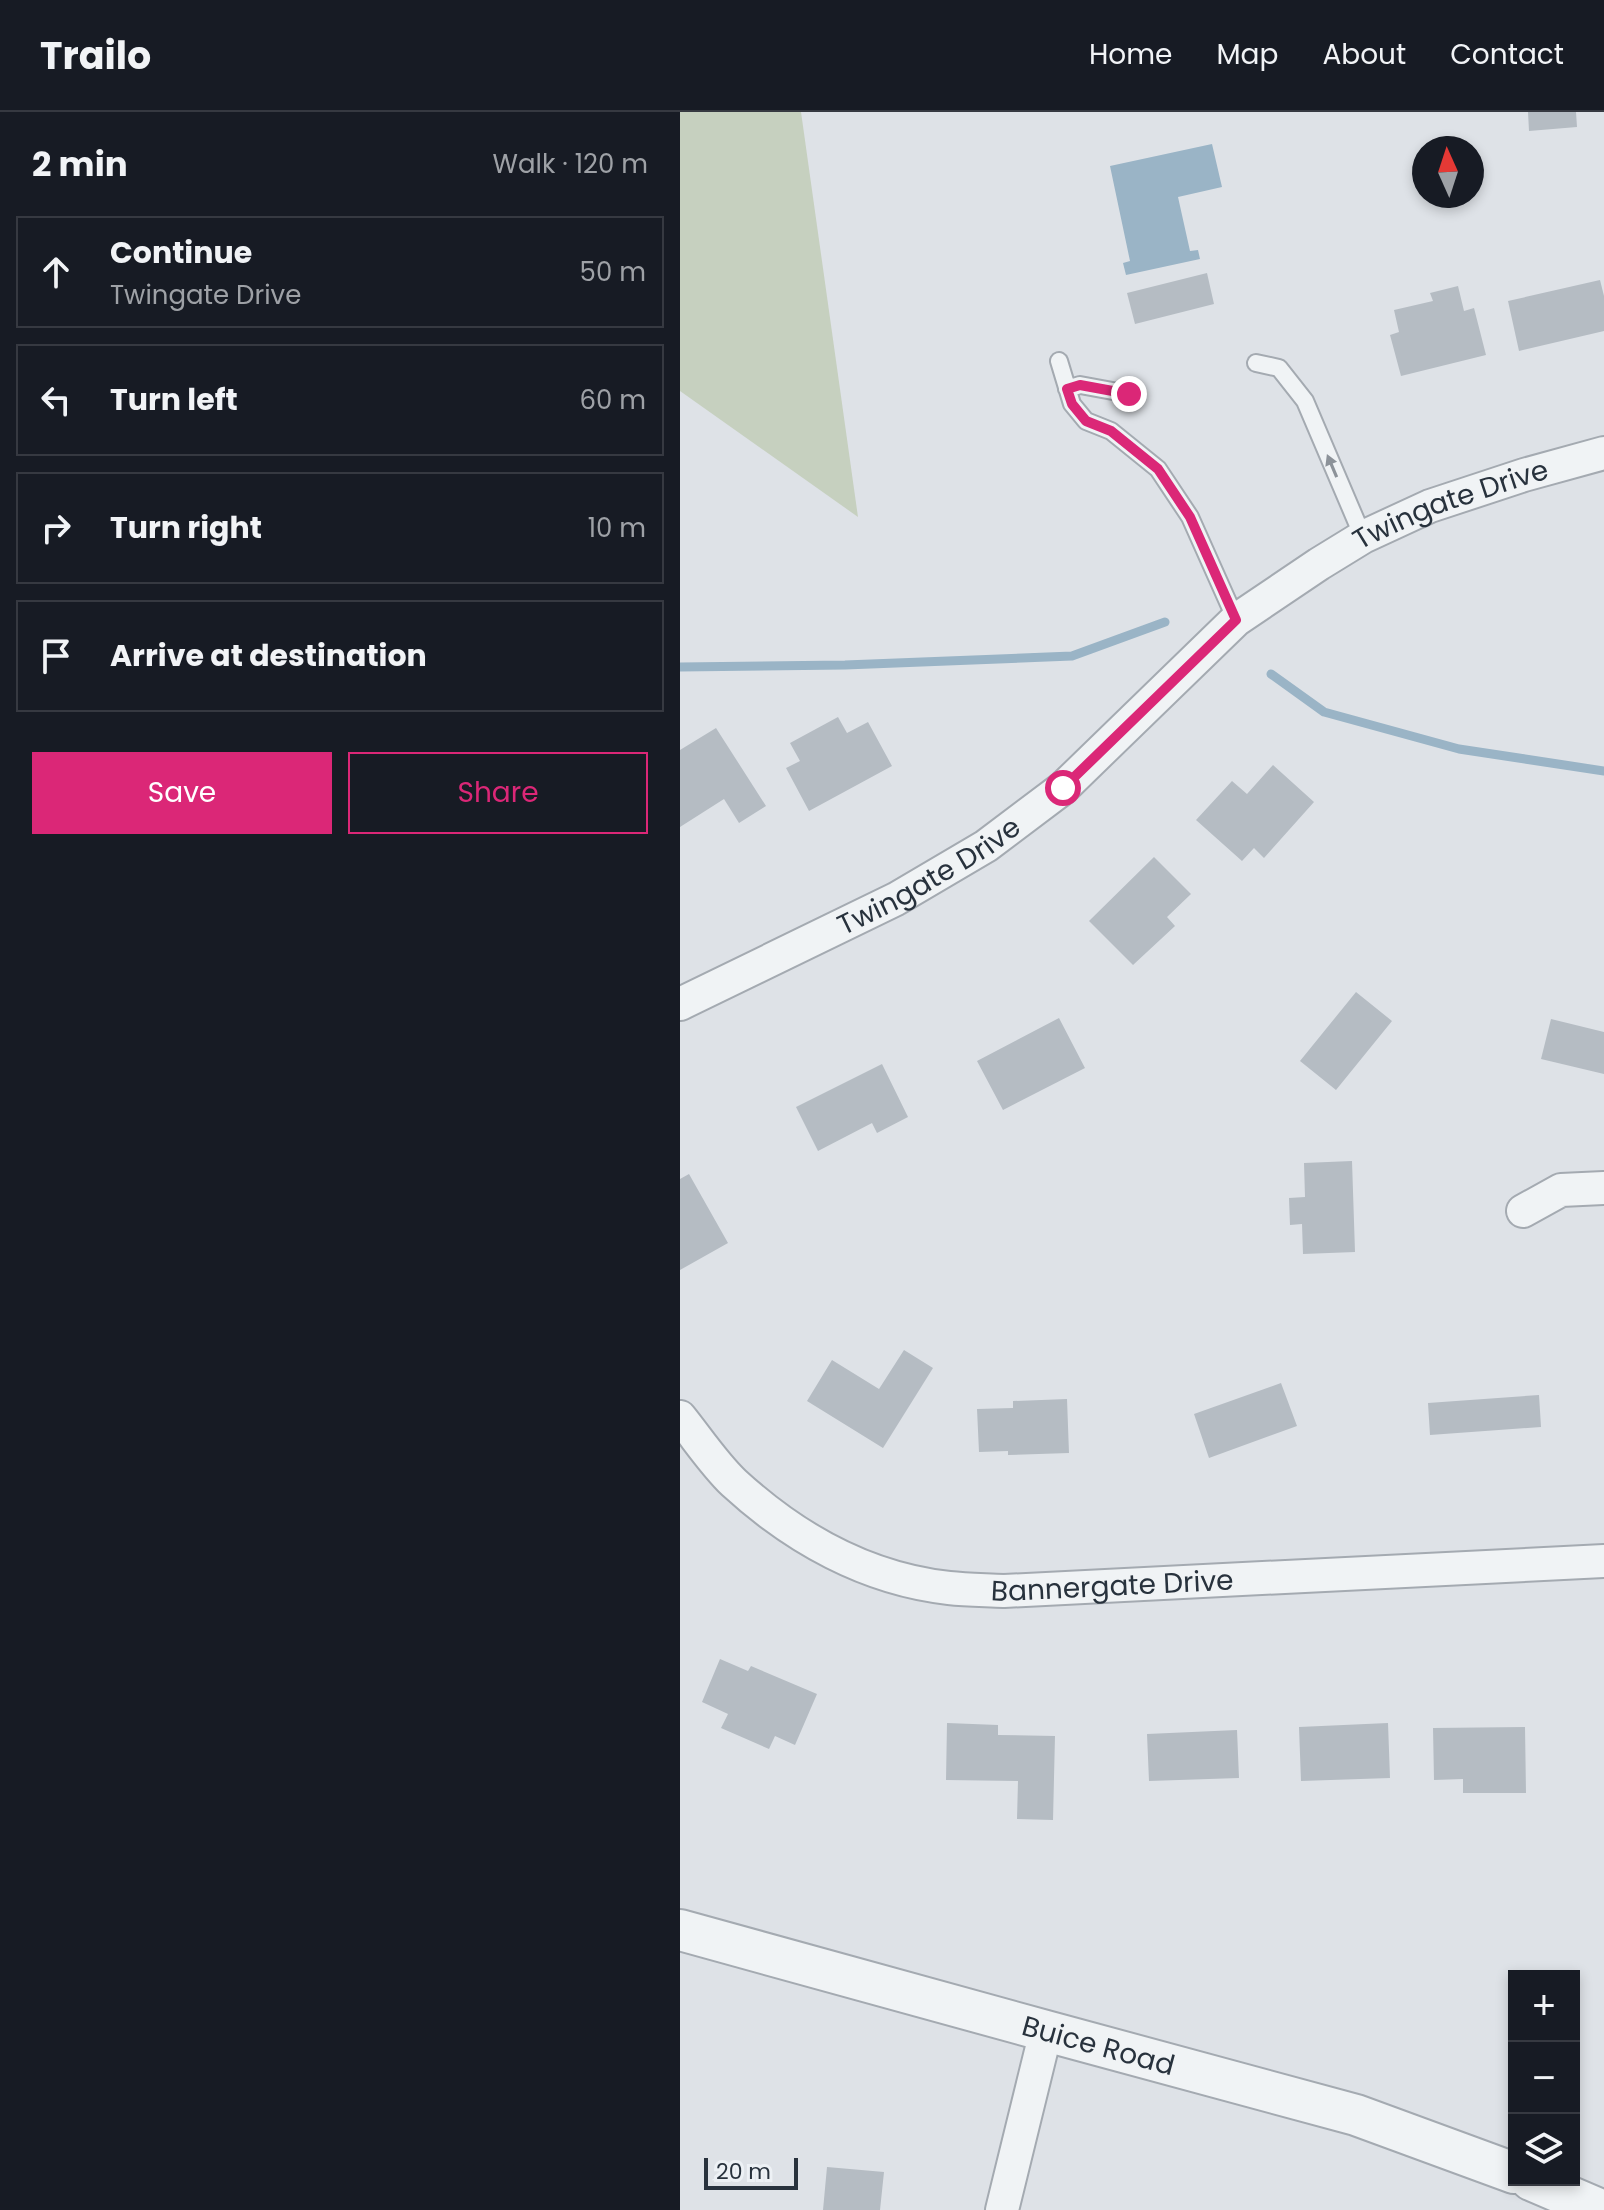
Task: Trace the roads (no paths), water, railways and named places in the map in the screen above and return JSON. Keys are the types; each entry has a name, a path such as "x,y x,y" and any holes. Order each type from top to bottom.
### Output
{"street":[{"name":"Twingate Drive","path":"680,1004 896,899 986,846 1063,788 1236,620 1363,537 1430,506 1604,453"},
{"path":"1523,1211 1561,1190 1604,1188"},
{"name":"Bannergate Drive","path":"680,1417 732,1482 801,1536 839,1557 886,1575 948,1588 1004,1591 1604,1561"},
{"name":"Buice Road","path":"680,1930 1356,2115 1508,2171"},
{"path":"1002,2210 1046,2031"},
{"path":"1545,2186 1601,2210"}],"lane":[{"path":"1059,361 1072,404 1086,421 1111,431 1158,469 1190,517 1236,620"},
{"path":"1256,363 1279,368 1305,401 1363,537"},
{"path":"1067,389 1080,385 1129,394"}],"water":[{"path":"1212,144 1222,187 1178,197 1190,251 1198,250 1200,259 1126,275 1123,263 1130,261 1110,166"}],"waterway":[{"path":"680,667 845,665 1072,656 1165,622"},
{"path":"1271,674 1324,712 1459,749 1604,771"}]}
